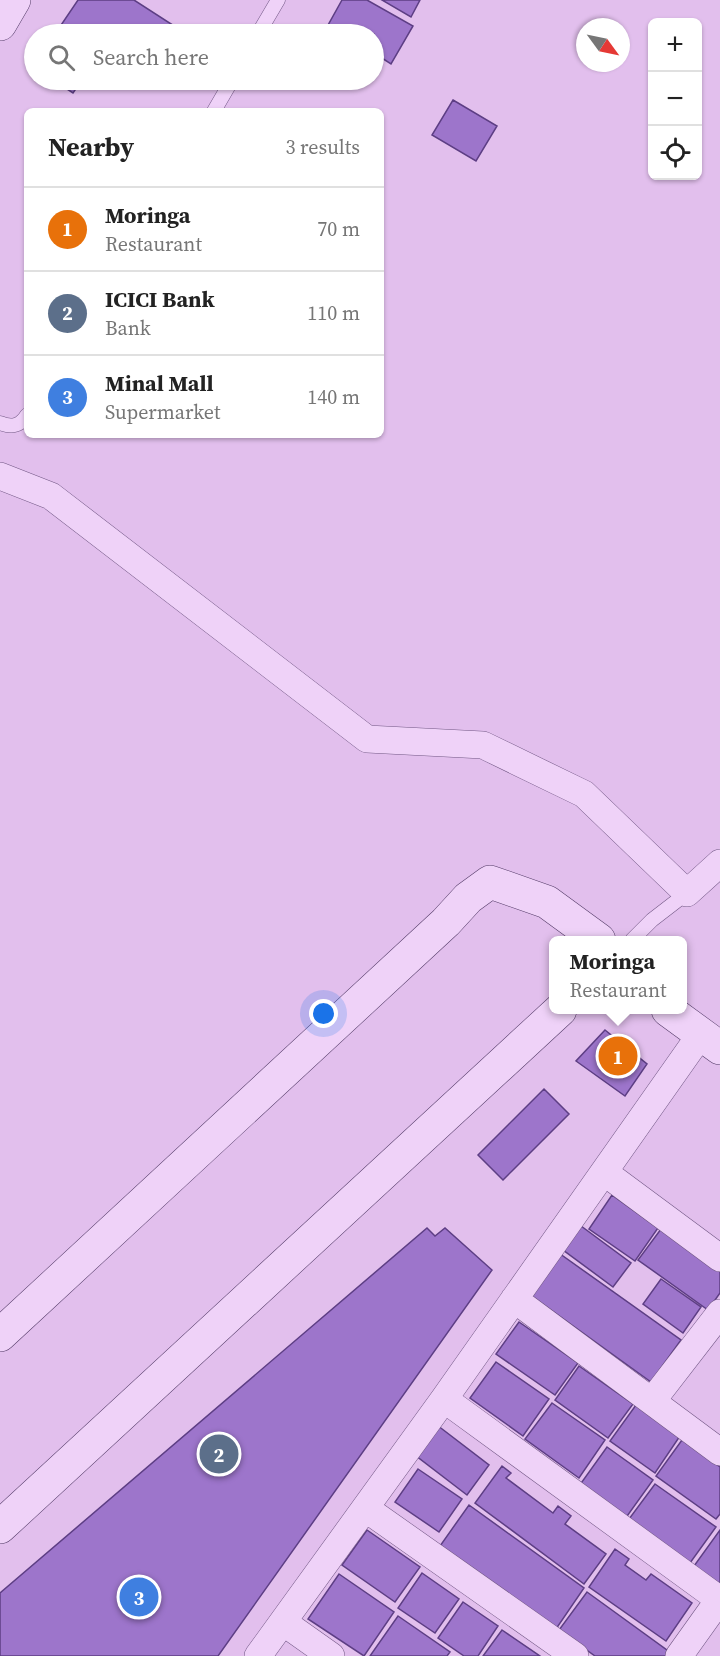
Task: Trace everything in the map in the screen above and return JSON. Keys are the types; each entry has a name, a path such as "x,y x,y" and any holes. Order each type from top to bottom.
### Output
{"street":[{"path":"0,24 14,0"},
{"path":"0,476 51,496 367,739 483,745 584,794 687,893 720,863"},
{"path":"0,1335 446,922 468,898 490,882 547,902 594,936"},
{"path":"505,889 570,936"},
{"path":"687,1008 714,1038"},
{"path":"0,1527 556,1014"},
{"path":"675,1014 714,1038"},
{"path":"258,1656 444,1399 604,1172 714,1038"},
{"path":"604,1172 720,1258"},
{"path":"514,1299 720,1452"},
{"path":"652,1401 720,1313"},
{"path":"444,1399 720,1600 679,1656"},
{"path":"365,1508 575,1656"},
{"path":"283,1622 331,1656"}],"lane":[{"path":"264,24 278,0"},
{"path":"216,108 226,90"},
{"path":"0,423 9,427 18,425 24,418"},
{"path":"637,936 687,893"}],"building":[{"path":"78,0 134,0 171,24 62,24"},
{"path":"342,0 367,0 413,26 391,64 384,59 384,24 329,24"},
{"path":"382,0 420,0 411,17"},
{"path":"453,100 497,126 476,161 432,135"},
{"path":"605,1030 647,1064 625,1096 576,1061"},
{"path":"544,1089 569,1114 503,1180 478,1155"},
{"path":"612,1195 658,1228 635,1261 589,1229"},
{"path":"577,1223 631,1263 613,1287 559,1247"},
{"path":"427,1228 435,1236 445,1228 492,1270 218,1656 0,1656 0,1593"},
{"path":"661,1229 720,1272 720,1293 708,1310 638,1260"},
{"path":"556,1251 681,1340 651,1382 526,1292"},
{"path":"661,1279 701,1307 683,1333 643,1304"},
{"path":"519,1322 578,1363 555,1395 496,1354"},
{"path":"496,1362 549,1399 523,1436 470,1398"},
{"path":"579,1366 633,1404 608,1438 555,1400"},
{"path":"552,1403 605,1440 579,1478 525,1439"},
{"path":"636,1405 680,1436 655,1473 610,1441"},
{"path":"433,1422 489,1465 467,1495 411,1452"},
{"path":"682,1440 720,1467 720,1514 716,1519 656,1476"},
{"path":"607,1447 653,1480 625,1519 579,1486"},
{"path":"502,1466 511,1473 506,1478 553,1513 558,1506 571,1516 565,1524 606,1554 584,1584 475,1503"},
{"path":"418,1469 462,1499 439,1532 395,1502"},
{"path":"655,1484 716,1527 690,1563 629,1519"},
{"path":"469,1505 584,1588 556,1629 440,1546"},
{"path":"367,1530 420,1567 395,1602 342,1565"},
{"path":"720,1530 720,1584 694,1566"},
{"path":"615,1549 629,1559 625,1565 646,1580 651,1574 692,1603 666,1641 589,1587"},
{"path":"422,1573 459,1599 435,1633 398,1608"},
{"path":"339,1574 394,1612 364,1656 308,1619"},
{"path":"587,1592 671,1653 669,1656 595,1656 559,1630"},
{"path":"463,1602 498,1626 478,1656 464,1656 438,1638"},
{"path":"398,1616 450,1652 447,1656 370,1656"},
{"path":"502,1630 540,1656 483,1656"}],"place":[{"name":"Moringa","path":"618,1056"},
{"name":"ICICI Bank","path":"219,1454"},
{"name":"Minal Mall","path":"139,1597"}]}
